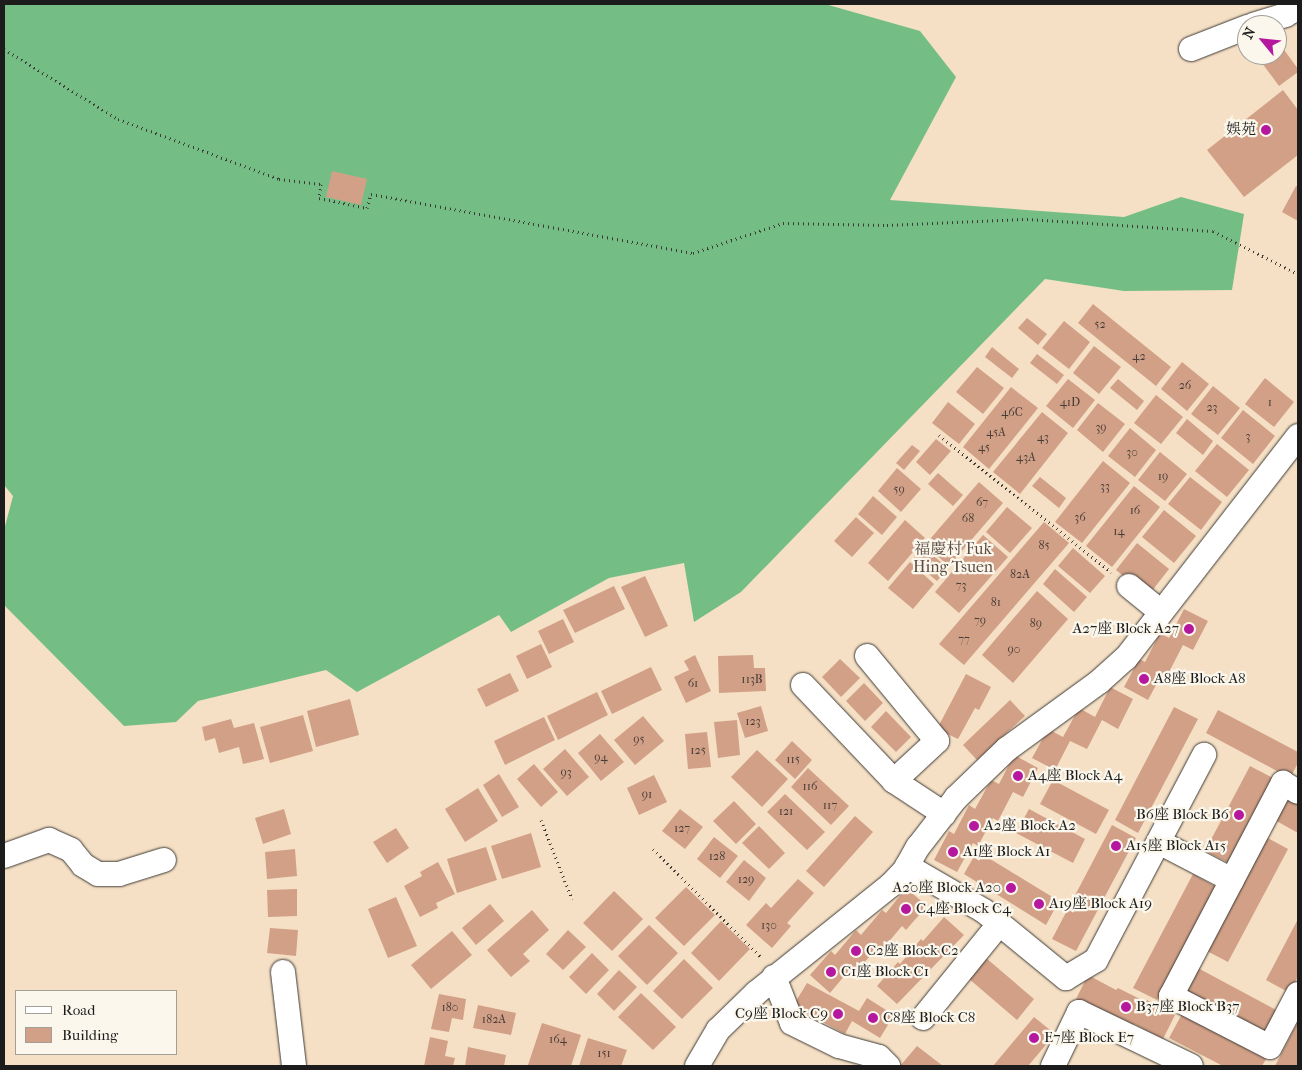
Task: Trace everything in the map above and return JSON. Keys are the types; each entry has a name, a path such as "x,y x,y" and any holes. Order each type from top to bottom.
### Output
{"street":[{"path":"1286,15 1298,8"},
{"path":"1191,49 1237,31"},
{"path":"696,1066 718,1030 776,975 890,885 907,866 918,847 956,798 1007,749 1098,682 1126,658 1298,436"},
{"path":"1129,586 1161,612"},
{"path":"867,656 937,740 894,782"},
{"path":"803,685 894,782 944,814"},
{"path":"907,866 984,911 1066,978 1096,960 1204,755"},
{"path":"1298,792 1283,783 1171,996 1270,1048 1298,994"},
{"path":"4,856 49,840 71,850 83,865 98,874 119,874 164,860"},
{"path":"1158,842 1232,880"},
{"path":"923,1018 999,924"},
{"path":"283,972 294,1066"},
{"path":"776,975 792,1023 839,1046 879,1057 888,1066"},
{"path":"1053,1066 1079,1012 1191,1066"}],"path":[{"path":"4,49 118,119 278,179 321,184 319,198 367,208 371,194 693,253 783,222 887,225 1027,219 1213,231 1298,274"},
{"path":"939,435 1129,586"},
{"path":"541,820 572,899"},
{"path":"653,849 776,975"}],"green space":[{"path":"4,4 825,4 920,31 956,77 890,200 1124,217 1181,197 1244,214 1232,290 1124,291 1045,279 741,592 694,622 684,563 609,578 511,632 499,615 357,692 326,670 198,701 176,722 124,726 4,605 4,530 13,496 4,485"}],"building":[{"path":"1287,54 1298,69 1298,72 1279,86 1263,65 1287,65"},
{"name":"娛苑","path":"1283,90 1298,110 1298,155 1244,197 1207,150"},
{"path":"332,171 367,179 361,205 326,197"},
{"path":"1296,186 1298,187 1298,221 1282,212"},
{"path":"1093,304 1171,367 1156,386 1078,323"},
{"path":"1027,318 1047,334 1038,345 1018,328"},
{"path":"1064,321 1090,342 1069,369 1042,348"},
{"path":"1094,346 1121,367 1099,394 1073,373"},
{"path":"992,347 1019,369 1012,378 985,357"},
{"path":"1037,354 1064,375 1057,384 1030,363"},
{"path":"1182,362 1209,384 1187,411 1161,389"},
{"path":"977,367 1004,388 983,414 956,392"},
{"path":"1265,378 1294,402 1274,427 1245,404"},
{"path":"1068,379 1095,400 1073,428 1046,406"},
{"path":"1118,379 1144,401 1137,410 1110,388"},
{"path":"1213,386 1240,408 1218,435 1191,414"},
{"path":"1011,387 1038,408 989,469 963,447"},
{"path":"1156,395 1183,417 1161,444 1134,423"},
{"path":"948,402 975,424 959,444 932,423"},
{"path":"1098,403 1125,424 1103,452 1077,430"},
{"path":"1243,410 1275,436 1253,464 1221,438"},
{"path":"1042,412 1068,433 1020,494 993,472"},
{"path":"1187,419 1213,441 1203,455 1176,433"},
{"path":"1130,428 1156,450 1135,477 1108,456"},
{"path":"936,439 951,451 930,475 916,462"},
{"path":"1217,444 1249,470 1227,497 1195,471"},
{"path":"912,445 920,451 904,470 896,463"},
{"path":"1160,452 1187,474 1165,501 1138,480"},
{"path":"1103,461 1130,483 1082,543 1055,522"},
{"path":"897,468 921,489 901,512 878,491"},
{"path":"938,473 963,495 953,506 928,484"},
{"path":"1040,477 1066,498 1059,508 1032,486"},
{"path":"1190,477 1222,502 1201,530 1168,504"},
{"path":"979,482 1003,503 949,566 925,545"},
{"path":"1134,486 1160,507 1112,567 1086,546"},
{"path":"873,496 897,517 882,535 858,514"},
{"path":"1007,507 1032,528 1010,553 986,532"},
{"path":"1164,510 1196,536 1174,563 1142,537"},
{"path":"856,517 874,533 852,557 834,541"},
{"path":"905,520 925,538 888,581 868,563"},
{"path":"1044,522 1069,543 964,665 939,644"},
{"path":"983,535 1008,557 959,613 935,592"},
{"path":"1137,543 1169,569 1148,596 1116,570"},
{"path":"923,547 948,568 937,581 912,560"},
{"path":"1073,548 1105,576 1090,593 1058,566"},
{"path":"910,562 934,584 913,609 888,588"},
{"path":"1055,569 1087,597 1074,612 1043,584"},
{"path":"645,576 668,626 645,637 621,587"},
{"path":"614,586 625,609 575,633 563,610"},
{"path":"1037,591 1068,619 1013,683 982,655"},
{"path":"1184,609 1208,621 1193,650 1183,645 1168,674 1163,672 1148,700 1124,687 1139,659 1145,662 1160,633 1169,638"},
{"path":"563,619 574,642 549,654 538,631"},
{"path":"541,644 552,667 527,679 516,656"},
{"path":"695,655 711,691 686,703 674,677 689,670 684,661"},
{"path":"753,655 754,668 765,668 766,691 719,693 718,656"},
{"path":"840,659 860,678 841,697 822,677"},
{"path":"651,667 662,690 612,714 601,691"},
{"path":"510,673 519,691 486,707 477,689"},
{"path":"966,674 991,687 979,710 975,708 958,739 937,729"},
{"path":"864,683 883,703 865,721 846,701"},
{"path":"1110,687 1133,699 1118,729 1102,720 1087,749 1070,741 1055,770 1032,758 1048,729 1063,737 1079,708 1095,717"},
{"path":"597,692 608,715 558,740 547,716"},
{"path":"350,699 359,735 316,747 307,711"},
{"path":"1010,700 1025,716 977,760 963,745"},
{"path":"761,706 768,731 745,738 737,713"},
{"path":"1174,707 1198,719 1138,833 1115,820"},
{"path":"1218,710 1298,752 1298,763 1290,778 1206,733"},
{"path":"886,711 911,737 896,752 871,727"},
{"path":"303,715 313,751 270,763 260,727"},
{"path":"643,716 664,741 635,765 614,740"},
{"path":"544,717 555,740 505,765 494,741"},
{"path":"231,719 234,728 254,723 264,759 243,764 239,747 219,753 215,738 205,741 202,727"},
{"path":"737,720 740,755 718,758 714,722"},
{"path":"707,732 711,767 688,769 685,734"},
{"path":"600,734 624,762 601,781 578,753"},
{"path":"792,741 812,760 795,779 775,760"},
{"path":"565,749 589,777 567,796 543,769"},
{"path":"757,750 788,779 762,807 731,777"},
{"path":"1014,755 1038,768 1023,797 1013,792 998,821 993,818 978,846 973,843 957,872 934,860 949,831 954,834 969,805 975,809 991,780 999,784"},
{"path":"534,764 558,792 541,807 517,779"},
{"path":"1250,766 1273,778 1229,863 1205,851"},
{"path":"808,768 849,806 831,825 791,787"},
{"path":"499,774 519,807 502,817 483,785"},
{"path":"654,775 667,802 639,815 627,788"},
{"path":"1053,780 1109,810 1096,834 1040,804"},
{"path":"478,788 498,821 465,842 445,809"},
{"path":"785,794 825,832 807,850 767,812"},
{"path":"1285,795 1298,802 1298,833 1273,819"},
{"path":"734,801 756,824 736,844 713,821"},
{"path":"284,809 291,834 263,844 255,818"},
{"path":"680,809 703,827 685,849 662,831"},
{"path":"1029,809 1085,839 1073,863 1016,833"},
{"path":"855,816 873,832 824,887 806,871"},
{"path":"1112,825 1136,838 1076,951 1052,939"},
{"path":"759,826 785,853 769,869 742,843"},
{"path":"396,828 409,848 387,863 373,842"},
{"path":"531,833 541,867 502,879 491,846"},
{"path":"1264,836 1288,849 1228,962 1205,950"},
{"path":"714,837 738,856 720,878 697,859"},
{"path":"486,847 497,880 457,893 447,859"},
{"path":"295,849 297,876 267,879 265,852"},
{"path":"977,851 1059,901 1046,925 964,874"},
{"path":"744,860 766,878 749,901 726,882"},
{"path":"438,862 455,894 436,903 438,908 420,917 404,886 422,876 420,872"},
{"path":"1193,874 1216,887 1157,1000 1133,988"},
{"path":"798,879 814,893 787,923 791,926 772,948 746,925 766,903 771,908"},
{"path":"686,887 715,915 684,946 655,918"},
{"path":"906,888 927,906 906,930 902,926 881,951 877,948 856,972 851,968 830,993 810,975 831,951 835,955 856,930 861,935 882,910 886,913"},
{"path":"297,889 297,916 268,917 267,890"},
{"path":"614,891 643,919 612,951 583,923"},
{"path":"396,897 417,946 388,958 368,909"},
{"path":"490,904 504,921 476,945 462,928"},
{"path":"532,910 549,930 523,954 530,961 511,977 487,950"},
{"path":"944,917 964,935 897,1004 877,986 898,962 900,964 921,939 923,941"},
{"path":"1298,919 1298,976 1290,993 1266,980"},
{"path":"721,921 750,949 719,981 691,953"},
{"path":"649,925 678,953 647,985 618,956"},
{"path":"270,928 298,930 296,956 267,953"},
{"path":"568,930 586,947 563,970 546,954"},
{"path":"452,931 472,955 431,989 411,965"},
{"path":"592,953 609,970 586,994 569,977"},
{"path":"986,958 1034,999 1017,1020 968,978"},
{"path":"684,959 713,988 682,1019 653,991"},
{"path":"1196,967 1280,1012 1268,1036 1183,991"},
{"path":"619,970 637,987 614,1011 597,994"},
{"path":"1088,975 1116,990 1118,988 1146,1002 1147,1000 1175,1015 1163,1039 1105,1011 1104,1014 1076,999"},
{"path":"807,983 859,1011 867,998 894,1015 880,1038 852,1021 845,1034 793,1006"},
{"path":"641,993 676,1027 653,1050 618,1017"},
{"path":"439,994 466,999 463,1020 452,1018 449,1032 431,1029"},
{"path":"478,1005 516,1013 511,1035 473,1028"},
{"path":"1182,1014 1266,1059 1262,1066 1223,1066 1169,1038"},
{"name":"E7座 Block E7","path":"1034,1017 1055,1034 1028,1066 993,1066"},
{"path":"1298,1022 1298,1066 1275,1066 1293,1031"},
{"path":"542,1023 581,1035 571,1066 528,1065"},
{"path":"430,1037 448,1041 445,1056 455,1058 453,1066 424,1066"},
{"path":"588,1038 627,1050 621,1066 579,1066"},
{"path":"917,1046 943,1066 900,1066"},
{"path":"468,1047 506,1055 504,1066 465,1066"}],"place":[{"name":"娛苑","path":"1266,130"},
{"name":"A27座 Block A27","path":"1189,629"},
{"name":"A8座 Block A8","path":"1144,679"},
{"name":"A4座 Block A4","path":"1018,776"},
{"name":"B6座 Block B6","path":"1239,815"},
{"name":"A2座 Block A2","path":"974,826"},
{"name":"A15座 Block A15","path":"1116,846"},
{"name":"A1座 Block A1","path":"953,852"},
{"name":"A20座 Block A20","path":"1011,888"},
{"name":"A19座 Block A19","path":"1039,904"},
{"name":"C4座 Block C4","path":"906,909"},
{"name":"C2座 Block C2","path":"856,951"},
{"name":"C1座 Block C1","path":"831,972"},
{"name":"B37座 Block B37","path":"1126,1007"},
{"name":"C9座 Block C9","path":"838,1014"},
{"name":"C8座 Block C8","path":"873,1018"},
{"name":"E7座 Block E7","path":"1034,1038"}],"district":[{"name":"福慶村 Fuk Hing Tsuen","path":"953,558"}]}
